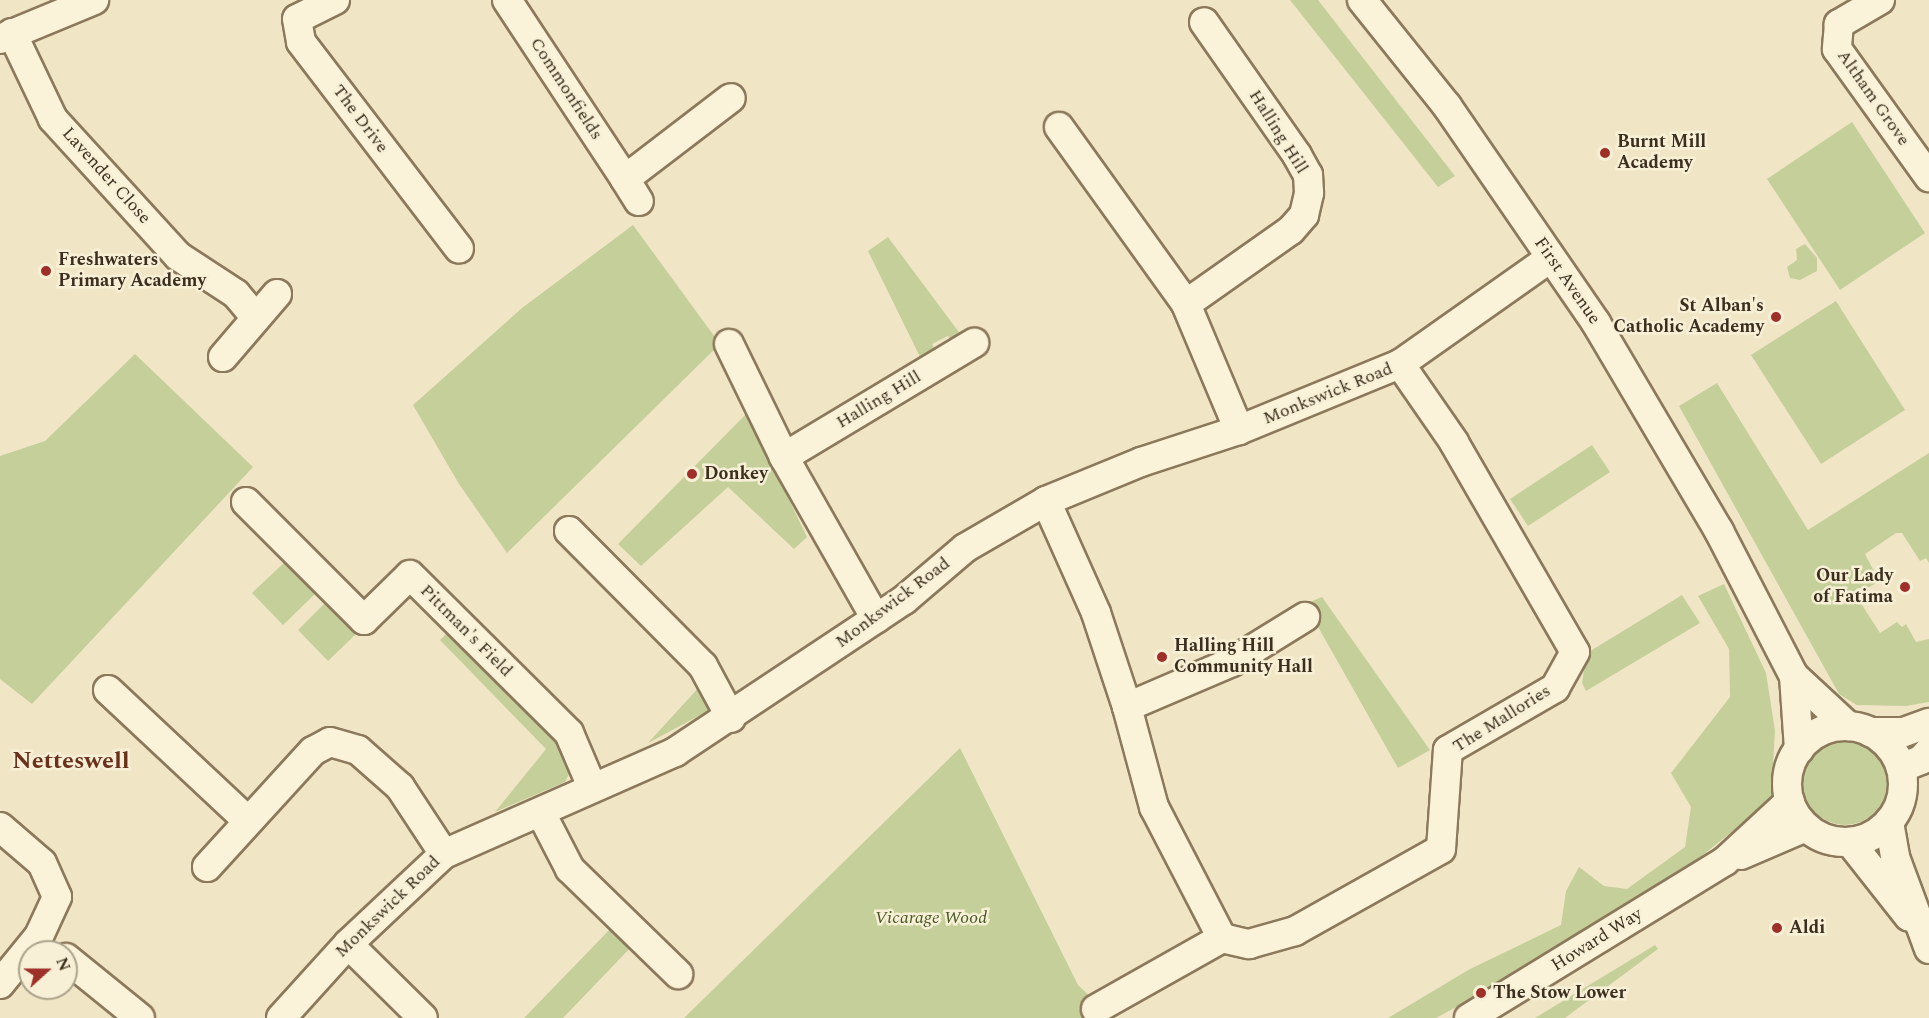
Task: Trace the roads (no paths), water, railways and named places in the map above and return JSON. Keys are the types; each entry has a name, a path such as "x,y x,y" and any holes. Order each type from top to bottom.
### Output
{"street":[{"path":"6,36 94,0"},
{"name":"The Drive","path":"335,0 297,19 301,42 459,249"},
{"name":"Commonfields","path":"507,0 632,190 731,98"},
{"name":"First Avenue","path":"1362,0 1447,106 1632,382 1719,531 1794,676 1859,729"},
{"name":"Altham Grove","path":"1880,0 1839,24 1837,49 1929,177"},
{"name":"Halling Hill","path":"1185,304 1291,230 1304,215 1309,193 1308,175 1297,155 1204,22"},
{"name":"Lavender Close","path":"6,36 53,118 178,256 236,294 256,318"},
{"path":"1059,127 1185,304 1239,430"},
{"name":"Monkswick Road","path":"281,1018 348,944 444,854 673,753 731,718 876,620 965,548 1046,501 1141,462 1239,430 1400,364 1550,258"},
{"path":"223,357 277,294"},
{"name":"Halling Hill","path":"784,457 974,343"},
{"path":"729,344 784,457 876,620"},
{"name":"The Mallories","path":"1222,938 1249,944 1295,931 1441,849 1448,750 1555,688 1575,652 1454,442 1400,364"},
{"path":"1046,501 1096,613 1127,707 1154,807 1222,938 1096,1009"},
{"name":"Pittman's Field","path":"246,502 364,620 410,574 569,734 592,787"},
{"path":"569,531 703,666 731,718"},
{"path":"1127,707 1232,662 1305,617"},
{"name":"First Avenue","path":"1794,676 1799,750"},
{"path":"108,690 248,820"},
{"path":"1859,729 1894,753 1901,768 1899,806 1889,822 1864,839 1850,842 1826,838 1806,827 1790,801 1790,765 1799,750 1812,736 1859,729 1904,732 1929,723"},
{"path":"207,867 313,751 330,742 341,743 358,750 400,787 444,854"},
{"path":"1901,768 1921,760 1929,751"},
{"name":"Howard Way","path":"1469,1018 1725,861 1790,801"},
{"path":"541,813 570,869 678,974"},
{"path":"1889,822 1895,857 1924,939"},
{"path":"0,827 42,863 57,897 50,940"},
{"name":"Howard Way","path":"1725,861 1781,841 1806,827"},
{"path":"1850,842 1924,939"},
{"path":"348,944 423,1018"},
{"path":"78,968 140,1018"},
{"path":"0,984 18,969"}],"place":[{"name":"Burnt Mill Academy","path":"1605,153"},
{"name":"Freshwaters Primary Academy","path":"46,271"},
{"name":"St Alban's Catholic Academy","path":"1776,317"},
{"name":"Donkey","path":"692,474"},
{"name":"Our Lady of Fatima","path":"1905,587"},
{"name":"Halling Hill Community Hall","path":"1162,657"},
{"name":"Aldi","path":"1777,928"},
{"name":"The Stow Lower","path":"1481,993"}],"district":[{"name":"Netteswell","path":"71,762"}],"park label":[{"name":"Vicarage Wood","path":"931,918"}]}
